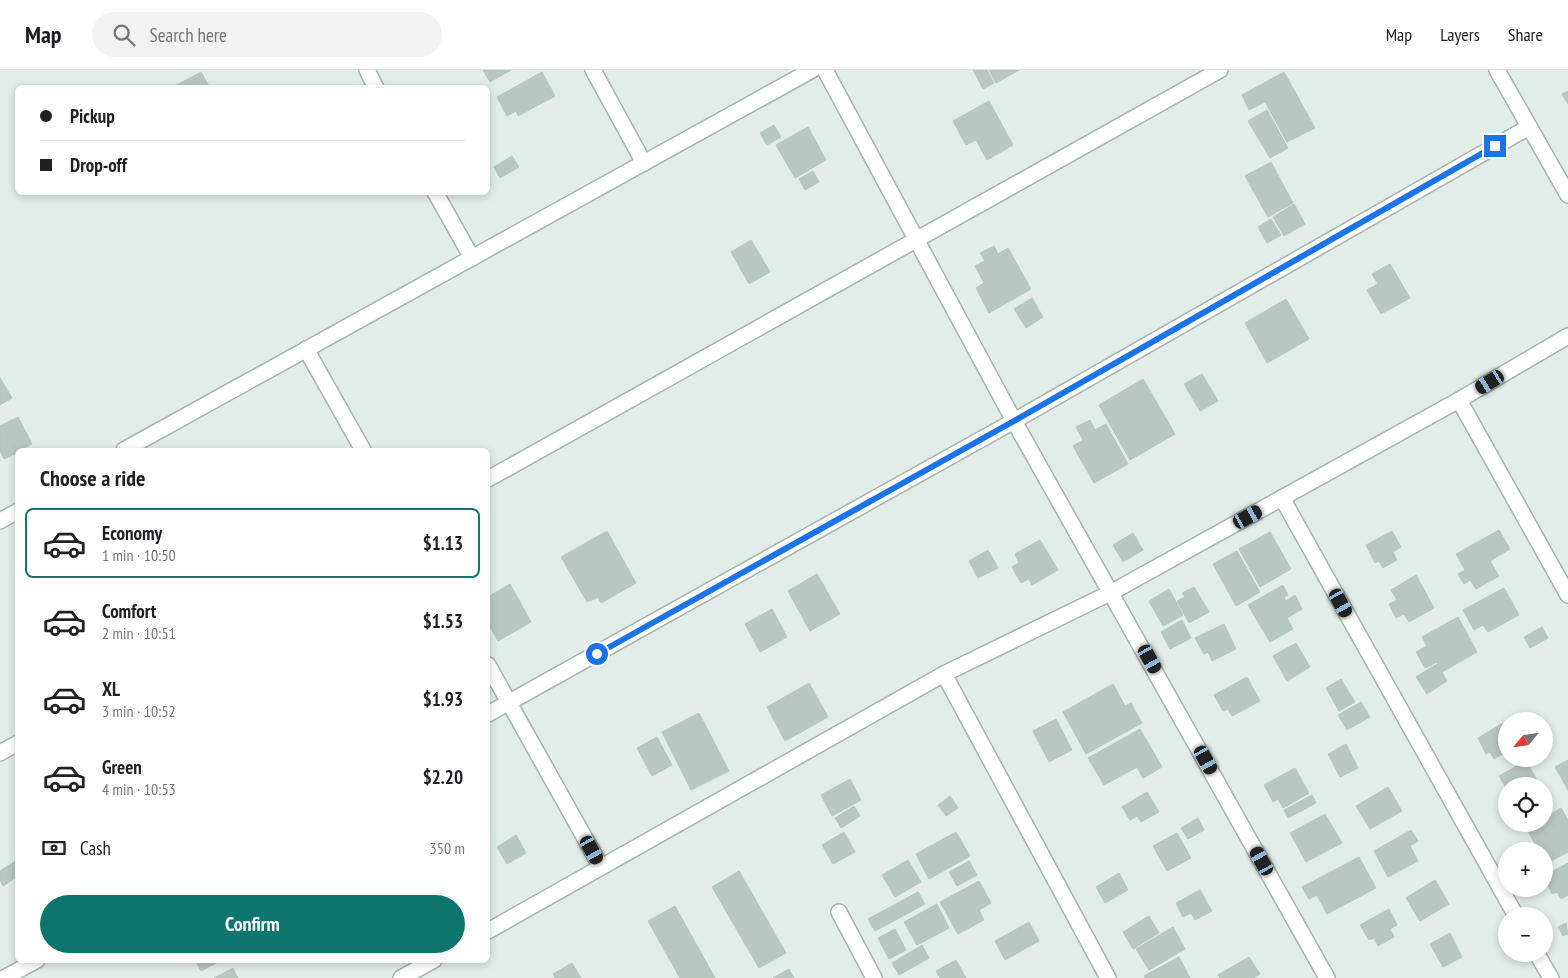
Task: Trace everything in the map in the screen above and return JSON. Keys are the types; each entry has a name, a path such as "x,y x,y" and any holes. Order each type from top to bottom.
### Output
{"street":[{"path":"367,70 374,85"},
{"path":"593,70 644,163"},
{"path":"128,448 812,70"},
{"path":"825,70 1014,421 1112,592 1327,978"},
{"path":"490,478 1220,70"},
{"path":"1497,70 1568,195"},
{"path":"490,713 1014,421 1529,127"},
{"path":"437,195 472,258"},
{"path":"490,930 944,674 1112,592 1459,400 1568,336"},
{"path":"306,349 362,448"},
{"path":"1459,400 1568,595"},
{"path":"1282,498 1511,907"},
{"path":"0,521 15,513"},
{"path":"490,667 601,867"},
{"path":"944,674 1108,978"},
{"path":"0,753 15,745"},
{"path":"839,912 874,978"},
{"path":"1542,962 1551,978"},
{"path":"4,978 32,963"},
{"path":"407,976 429,963"}],"building":[{"path":"483,70 511,70 490,82"},
{"path":"973,70 987,70 994,83 983,89"},
{"path":"989,70 1019,70 996,83"},
{"path":"201,72 208,85 177,85"},
{"path":"542,72 555,96 518,116 516,111 507,116 497,97"},
{"path":"1284,72 1315,128 1287,142 1265,102 1249,110 1242,95"},
{"path":"1568,91 1568,104 1562,94"},
{"path":"989,101 1013,145 987,160 976,140 966,145 953,121"},
{"path":"1267,110 1288,148 1270,158 1248,121"},
{"path":"774,125 781,137 767,145 760,133"},
{"path":"808,127 826,160 795,178 776,145"},
{"path":"512,156 519,167 500,178 494,167"},
{"path":"1271,162 1293,203 1268,217 1245,176"},
{"path":"813,171 819,182 805,190 799,179"},
{"path":"1294,204 1305,224 1284,236 1273,217"},
{"path":"1271,219 1281,235 1267,243 1258,227"},
{"path":"751,240 770,272 749,284 731,252"},
{"path":"994,246 998,254 1008,248 1031,289 989,313 976,288 984,283 975,266 985,261 980,253"},
{"path":"1390,264 1410,298 1381,314 1367,290 1378,284 1372,274"},
{"path":"1032,298 1043,317 1026,328 1014,309"},
{"path":"1286,299 1309,339 1267,363 1245,323"},
{"path":"1202,374 1218,401 1200,411 1184,384"},
{"path":"0,378 12,398 0,405"},
{"path":"1143,379 1175,434 1130,460 1099,405"},
{"path":"18,417 32,444 24,448 15,448 15,455 4,459 0,451 0,426"},
{"path":"1090,420 1095,430 1106,424 1128,464 1094,483 1073,446 1083,440 1076,427"},
{"path":"1499,530 1510,549 1490,561 1499,576 1476,589 1470,580 1464,584 1458,574 1465,570 1456,554"},
{"path":"607,531 636,583 601,603 598,597 587,602 561,557"},
{"path":"1392,531 1401,547 1393,552 1397,560 1383,568 1379,561 1375,563 1366,545"},
{"path":"1270,532 1291,569 1260,587 1239,549"},
{"path":"1133,533 1143,550 1123,562 1113,545"},
{"path":"1040,540 1058,570 1032,585 1029,579 1021,583 1012,567 1019,563 1015,554"},
{"path":"988,550 998,568 978,578 969,561"},
{"path":"1237,551 1260,592 1236,606 1213,564"},
{"path":"817,574 840,614 810,631 788,591"},
{"path":"1416,575 1434,608 1409,622 1404,614 1396,618 1389,604 1397,600 1391,590"},
{"path":"510,584 531,622 498,641 490,627 490,596"},
{"path":"1283,585 1288,595 1284,597 1286,601 1295,595 1302,609 1287,618 1293,629 1270,642 1248,605"},
{"path":"1194,587 1209,612 1189,623 1177,601 1185,597 1182,593"},
{"path":"1504,588 1519,615 1488,632 1483,625 1474,630 1463,610"},
{"path":"1169,589 1183,615 1163,626 1149,601"},
{"path":"772,609 787,637 760,652 745,624"},
{"path":"1458,617 1477,652 1442,672 1437,662 1425,668 1416,652 1427,646 1422,637"},
{"path":"1182,620 1191,638 1170,649 1161,632"},
{"path":"1224,624 1236,649 1212,661 1208,652 1204,654 1195,638"},
{"path":"1542,627 1548,638 1530,648 1524,637"},
{"path":"1296,643 1310,667 1287,681 1273,656"},
{"path":"1437,664 1447,681 1427,694 1416,677"},
{"path":"1247,677 1260,701 1232,716 1228,709 1223,711 1214,695"},
{"path":"1341,679 1355,702 1339,711 1326,688"},
{"path":"809,683 828,717 785,741 767,707"},
{"path":"1113,684 1125,706 1131,703 1142,723 1086,754 1063,712"},
{"path":"1361,702 1370,717 1347,730 1338,715"},
{"path":"699,713 729,771 691,790 662,732"},
{"path":"1056,719 1072,750 1049,762 1033,731"},
{"path":"1498,726 1498,757 1494,759 1490,752 1486,754 1478,738"},
{"path":"1140,729 1162,767 1143,778 1137,767 1104,785 1088,758"},
{"path":"657,737 672,765 652,776 637,748"},
{"path":"1346,744 1358,768 1340,777 1328,754"},
{"path":"1568,760 1568,790 1555,767"},
{"path":"1295,768 1309,793 1283,808 1278,799 1273,802 1264,785"},
{"path":"1513,768 1530,768 1535,777 1500,777"},
{"path":"850,779 861,800 832,816 821,795"},
{"path":"1388,787 1402,811 1370,829 1356,806"},
{"path":"1147,792 1159,812 1141,822 1137,816 1130,820 1122,807"},
{"path":"1312,795 1316,803 1288,818 1284,810"},
{"path":"950,796 958,808 946,816 938,805"},
{"path":"854,806 860,816 841,828 835,818"},
{"path":"1561,808 1568,820 1568,852 1553,860 1553,842 1534,842 1528,832 1553,832 1553,813"},
{"path":"1325,814 1342,843 1306,862 1290,833"},
{"path":"1198,818 1204,830 1188,839 1181,828"},
{"path":"1411,830 1418,841 1410,846 1418,861 1388,877 1374,851"},
{"path":"844,832 855,852 833,864 822,845"},
{"path":"956,832 970,856 929,879 916,854"},
{"path":"1177,833 1191,858 1167,871 1153,846"},
{"path":"516,835 526,853 507,864 497,847"},
{"path":"1359,857 1376,888 1327,914 1317,895 1309,899 1302,887"},
{"path":"908,860 921,882 895,897 882,875"},
{"path":"15,861 15,878 3,886 0,880 0,871"},
{"path":"969,861 977,875 957,886 949,872"},
{"path":"1568,863 1568,895 1561,899 1557,892 1553,894 1553,871"},
{"path":"739,871 786,953 759,968 712,887"},
{"path":"1119,873 1128,890 1105,903 1096,887"},
{"path":"1435,880 1449,904 1420,921 1406,898"},
{"path":"979,881 991,903 979,910 984,920 958,934 940,902"},
{"path":"1200,890 1212,911 1195,920 1191,913 1183,917 1176,903"},
{"path":"918,892 925,904 875,931 868,919"},
{"path":"937,904 949,928 917,945 904,922"},
{"path":"675,906 715,978 680,978 648,921"},
{"path":"1389,909 1397,925 1390,929 1394,937 1378,946 1374,938 1369,940 1360,925"},
{"path":"1149,916 1159,933 1133,949 1123,932"},
{"path":"1029,922 1039,941 1005,960 995,941"},
{"path":"1566,923 1568,934 1563,936 1558,927"},
{"path":"1173,927 1185,949 1149,970 1136,949"},
{"path":"895,929 906,950 889,959 878,938"},
{"path":"1450,933 1462,957 1443,967 1430,944"},
{"path":"922,945 929,958 899,975 892,963"},
{"path":"1179,957 1190,978 1145,978 1144,976"},
{"path":"1249,957 1260,974 1254,978 1220,978 1218,975"},
{"path":"956,960 966,978 940,978 936,971"},
{"path":"197,963 216,963 201,971"},
{"path":"572,963 581,978 555,978 553,974"},
{"path":"233,968 238,978 214,978"},
{"path":"789,969 794,978 773,978"}],"route":[{"path":"597,654 1014,421 1495,146"}]}
